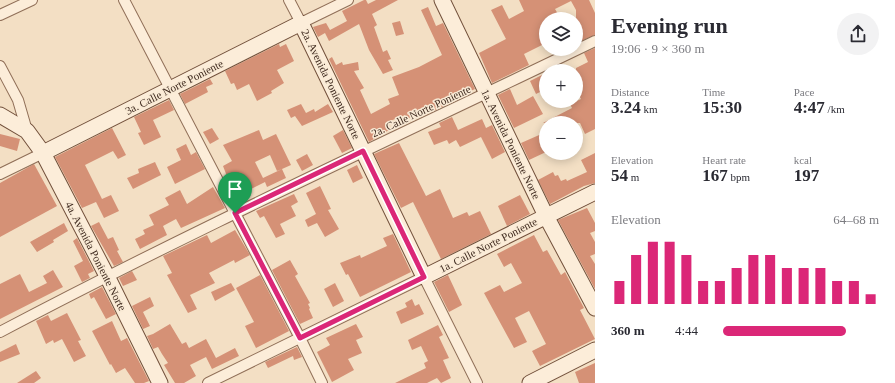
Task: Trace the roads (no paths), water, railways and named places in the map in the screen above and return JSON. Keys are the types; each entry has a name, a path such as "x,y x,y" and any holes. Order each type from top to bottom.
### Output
{"main road":[{"name":"1a. Avenida Poniente Norte","path":"442,0 546,216 595,308"},
{"name":"3a. Calle Norte Poniente","path":"43,153 301,23"},
{"name":"2a. Avenida Poniente Norte","path":"301,23 424,277"},
{"path":"0,115 27,131"},
{"name":"4a. Avenida Poniente Norte","path":"27,131 43,153 107,276 160,383"},
{"name":"1a. Calle Norte Poniente","path":"424,277 595,192"},
{"path":"530,383 595,350"}],"street":[{"path":"0,15 32,0"},
{"path":"124,0 322,383"},
{"name":"2a. Avenida Poniente Norte","path":"289,0 301,23"},
{"name":"3a. Calle Norte Poniente","path":"301,23 348,0"},
{"name":"2a. Calle Norte Poniente","path":"0,332 107,276 235,213 595,41"},
{"path":"0,66 18,100 27,131"},
{"name":"3a. Calle Norte Poniente","path":"0,174 43,153"},
{"name":"2a. Avenida Poniente Norte","path":"424,277 477,383"},
{"name":"1a. Calle Norte Poniente","path":"208,383 424,277"}]}
